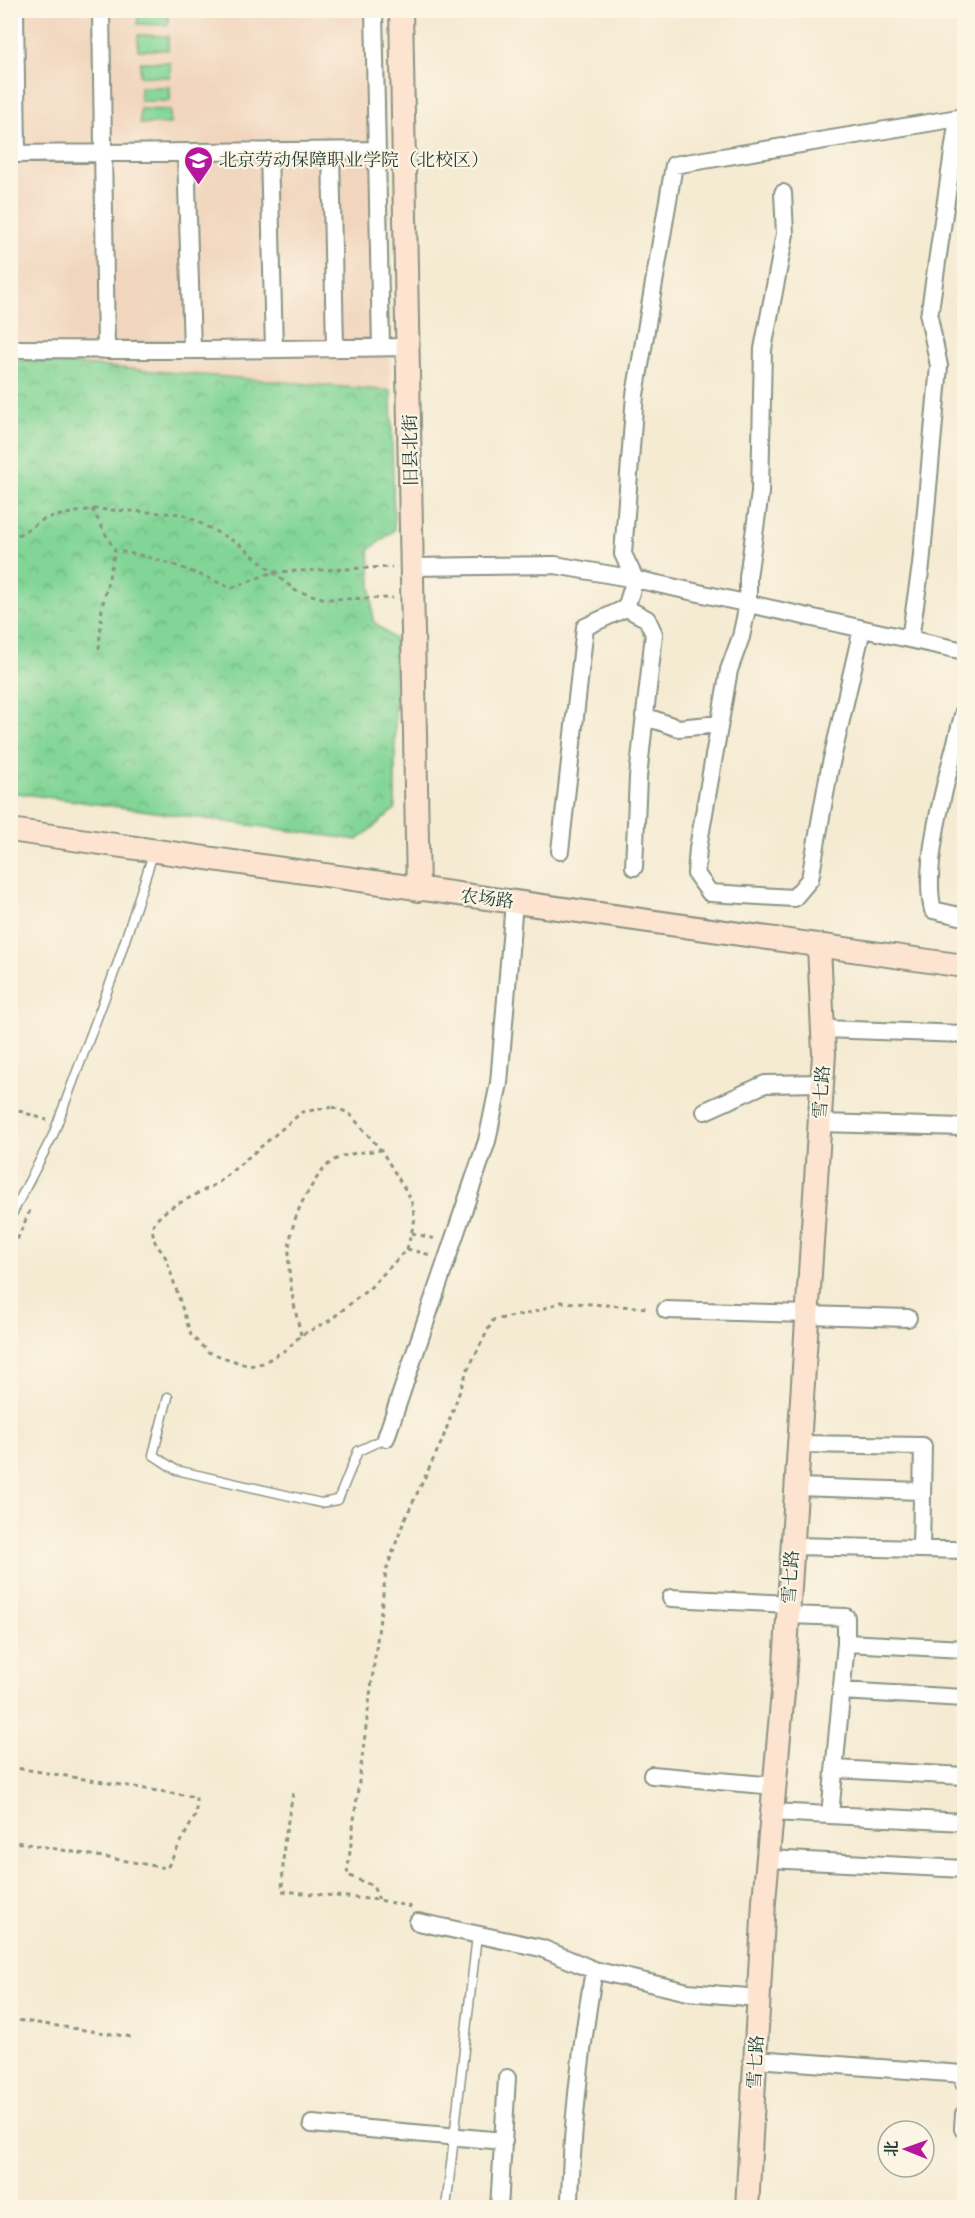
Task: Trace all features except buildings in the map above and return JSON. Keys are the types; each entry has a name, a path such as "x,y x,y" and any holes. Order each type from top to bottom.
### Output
{"street":[{"path":"15,10 14,154 377,150"},
{"path":"101,10 106,350"},
{"path":"374,10 381,347"},
{"name":"旧县北街","path":"401,10 418,890"},
{"path":"560,851 585,627 626,608 635,579 623,554 635,395 674,165 961,117 929,317 939,366 921,565 910,639"},
{"path":"269,151 274,349"},
{"path":"331,151 335,348"},
{"path":"186,152 192,350"},
{"path":"783,193 785,234 763,349 760,492 748,577 748,604 741,637 729,670 696,874 710,893 794,898 810,879 829,772 862,629"},
{"path":"10,349 192,350 409,347"},
{"path":"413,567 555,565 635,579 964,651"},
{"path":"626,608 647,619 654,634 644,716 634,867"},
{"path":"964,711 938,821 929,893 933,910 964,916"},
{"path":"644,716 678,728 719,724"},
{"name":"农场路","path":"10,830 418,890 964,966"},
{"path":"386,1438 487,1141 499,1083 514,902"},
{"name":"雪七路","path":"747,2208 768,1859 793,1546 820,1123 823,1029 819,946"},
{"path":"823,1029 964,1034"},
{"path":"705,1111 765,1084 822,1083"},
{"path":"820,1123 964,1128"},
{"path":"666,1310 908,1318"},
{"path":"799,1444 923,1446 921,1549"},
{"path":"796,1487 922,1491"},
{"path":"793,1546 964,1550"},
{"path":"671,1598 846,1617 846,1643 830,1815"},
{"path":"846,1643 964,1649"},
{"path":"841,1690 964,1698"},
{"path":"835,1769 964,1776"},
{"path":"651,1775 774,1786"},
{"path":"772,1812 964,1821"},
{"path":"768,1859 964,1869"},
{"path":"418,1922 541,1948 594,1970 688,1992 759,1998"},
{"path":"576,2208 570,2201 571,2141 580,2060 594,1970"},
{"path":"756,2059 964,2074"},
{"path":"499,2208 507,2078"},
{"path":"312,2124 504,2141"}],"lane":[{"path":"10,1218 57,1123 117,965 154,850"},
{"path":"168,1397 153,1455 177,1470 321,1503 338,1500 358,1451 386,1438"},
{"path":"446,2208 477,1935"}],"path":[{"path":"10,540 46,518 92,509 183,514 239,544 296,591 326,600 414,597"},
{"path":"92,509 115,551 102,607 99,650"},
{"path":"115,551 152,557 232,588 273,572 413,567"},
{"path":"333,1107 350,1113 381,1150 411,1198 415,1219 406,1249 371,1287 346,1308 263,1363 249,1366 208,1352 191,1335 166,1258 154,1242 152,1229 154,1222 168,1209 218,1183 302,1112 333,1107"},
{"path":"10,1108 57,1123"},
{"path":"302,1335 288,1272 288,1240 300,1205 315,1180 332,1162 381,1150"},
{"path":"412,1233 453,1242"},
{"path":"406,1249 447,1260"},
{"path":"379,1900 374,1886 347,1875 386,1571 404,1521 430,1468 481,1343 493,1320 531,1313 561,1302 666,1310"},
{"path":"10,1767 196,1797 196,1814 167,1868 10,1841"},
{"path":"293,1793 284,1843 282,1891 403,1903 415,1908 418,1922"},
{"path":"10,2019 132,2037"}],"shaded area":[{"name":"北京劳动保障职业学院（北校区）","path":"10,11 383,11 391,391 11,359"}],"green space":[{"path":"138,11 168,11 168,25 138,24"},
{"path":"138,35 168,36 168,50 138,50"},
{"path":"140,62 170,62 170,77 140,76"},
{"path":"140,87 170,87 170,101 140,101"},
{"path":"140,109 170,110 170,124 140,124"},
{"path":"11,359 391,391 394,530 369,550 373,621 395,640 395,809 358,840 11,792"}],"place":[{"name":"北京劳动保障职业学院（北校区）","path":"198,186"}]}
